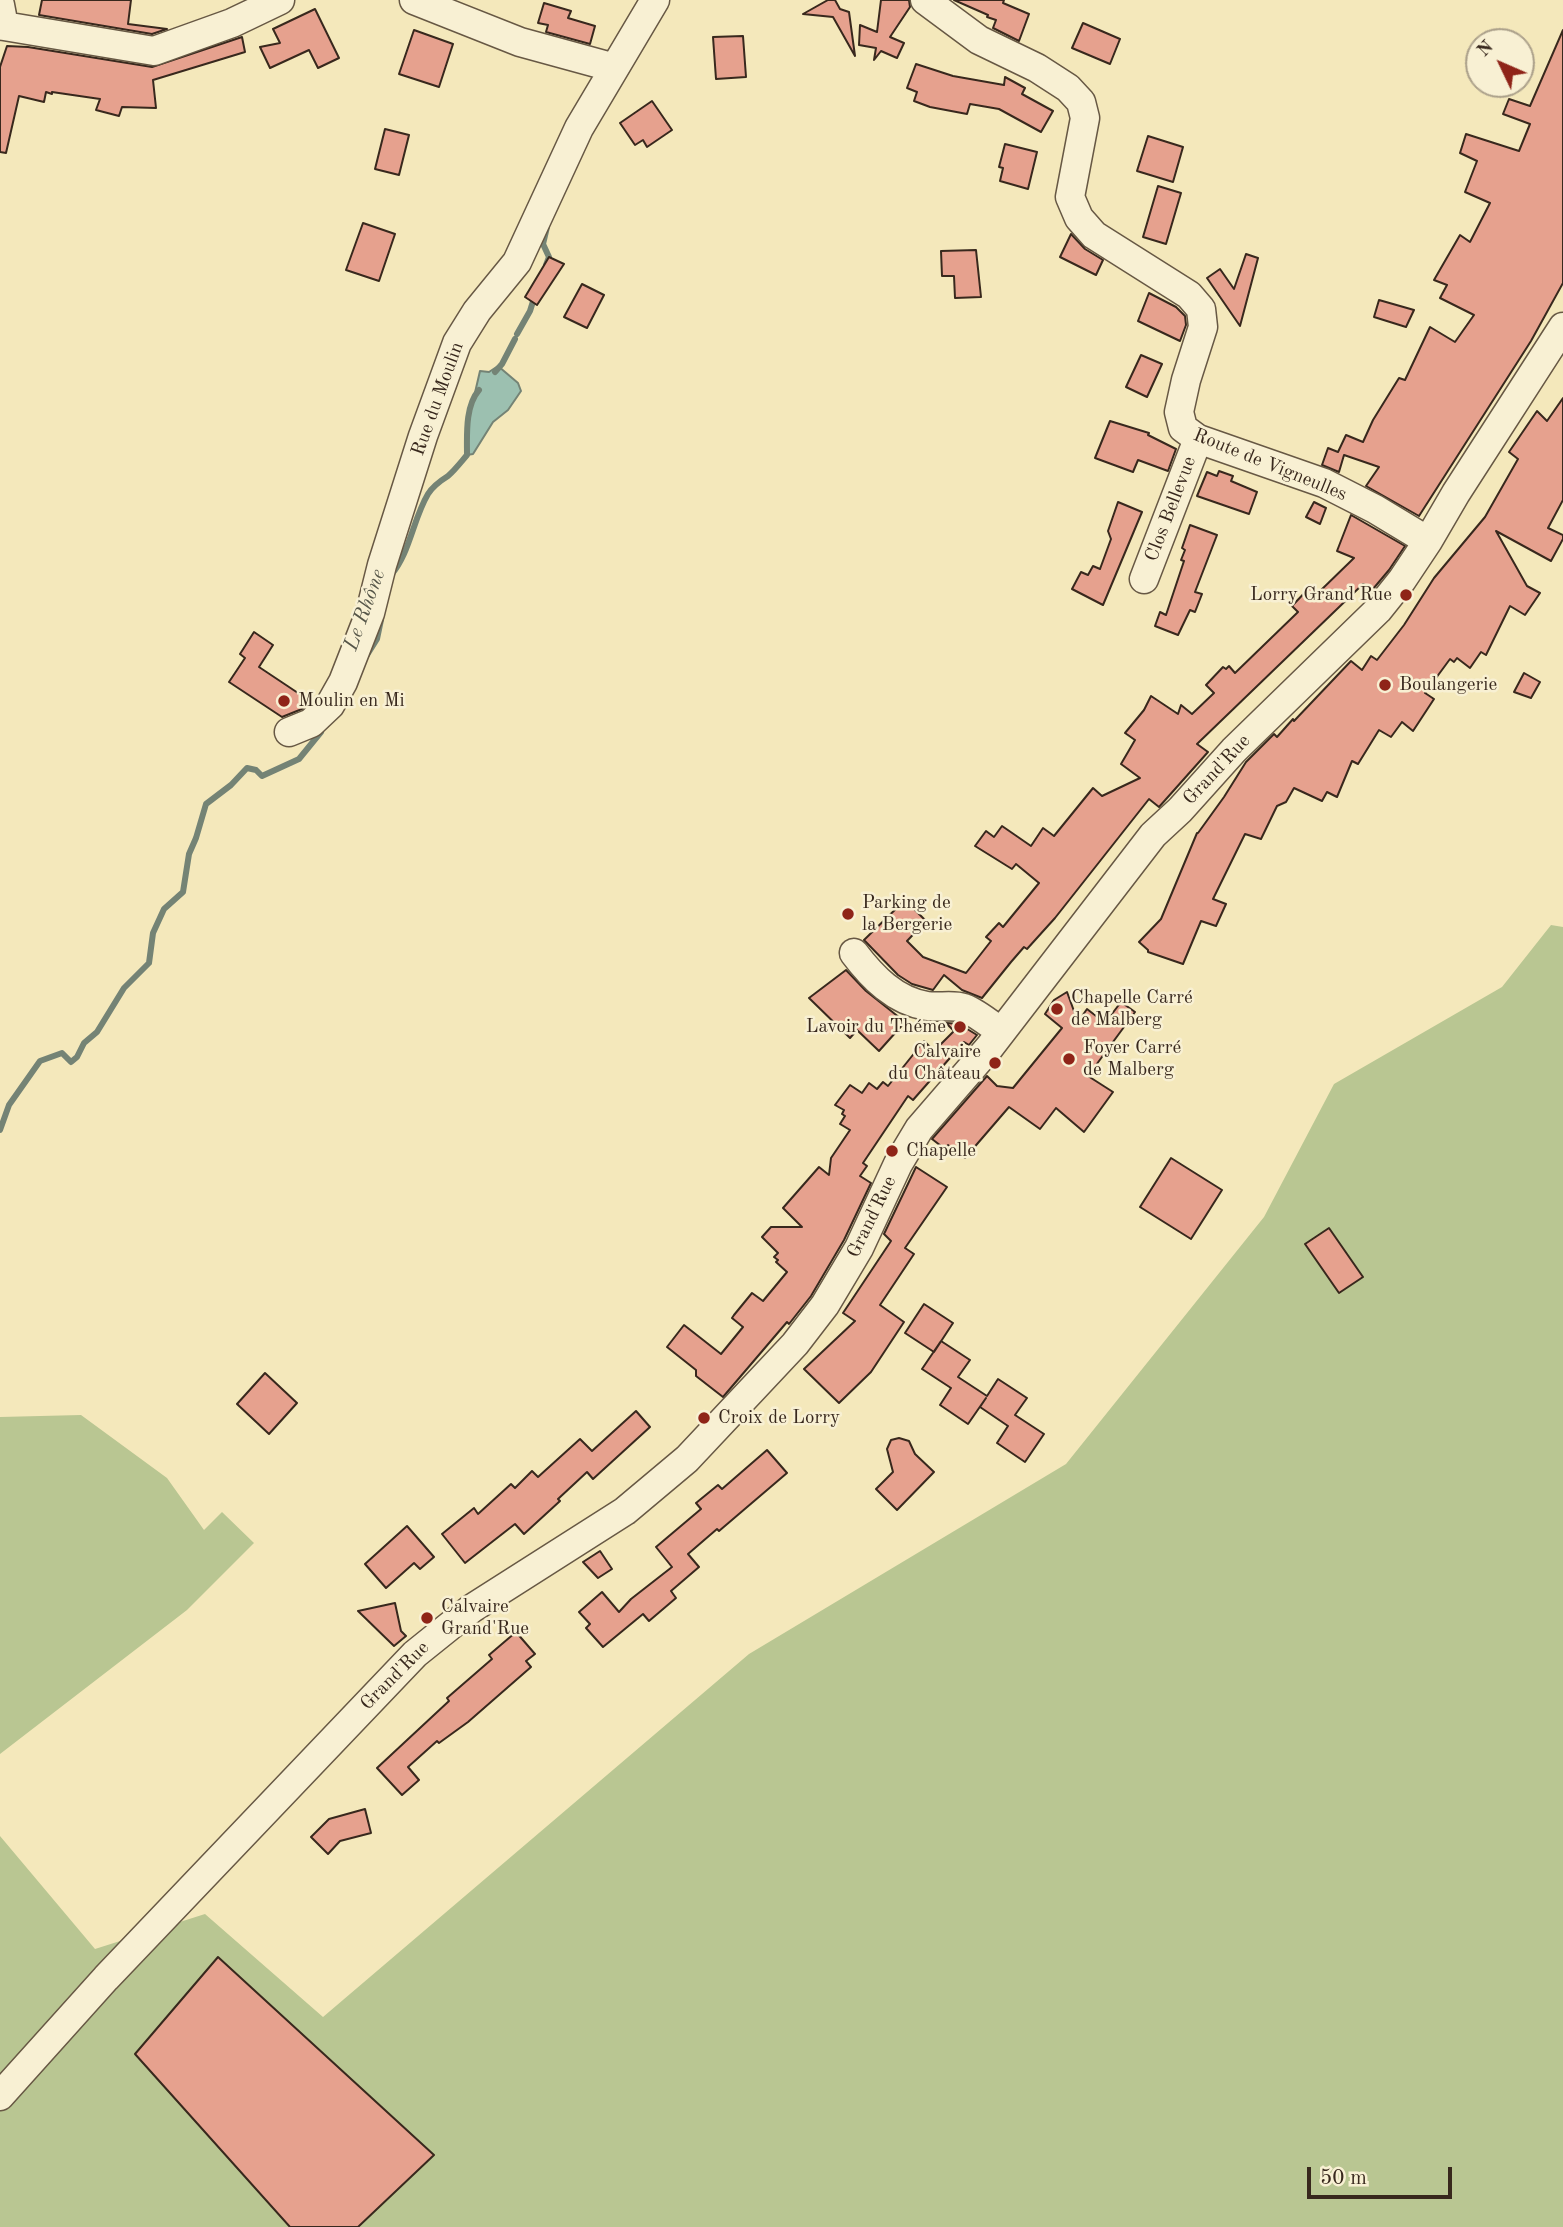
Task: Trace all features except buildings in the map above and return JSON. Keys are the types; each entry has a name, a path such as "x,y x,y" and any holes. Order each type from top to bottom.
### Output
{"street":[{"path":"1,24 154,51 232,23 280,0"},
{"path":"414,0 520,43 604,65 612,70 656,0"},
{"name":"Route de Vigneulles","path":"925,0 979,40 1037,68 1068,88 1081,102 1085,118 1070,197 1079,218 1094,235 1189,295 1201,309 1203,327 1179,412 1183,428 1198,439 1324,483 1375,509 1428,541"},
{"name":"Rue du Moulin","path":"289,732 311,723 330,705 343,682 370,613 386,552 457,343 477,311 517,262 579,128 612,70"},
{"name":"Grand'Rue","path":"0,2096 415,1654 471,1609 625,1511 687,1459 795,1344 825,1305 859,1248 898,1164 931,1112 1001,1032 1153,835 1180,810 1234,750 1378,610 1428,541 1563,327"},
{"name":"Clos Bellevue","path":"1144,579 1198,439"},
{"path":"854,953 881,983 902,999 928,1006 952,1005 967,1009 1001,1032"}],"green space":[{"path":"1551,925 1563,927 1563,2227 0,2227 0,1836 95,1949 205,1914 323,2017 749,1654 1066,1464 1264,1217 1334,1084 1502,987"},
{"path":"81,1415 167,1478 204,1530 222,1512 254,1543 187,1610 0,1754 0,1417"}],"shaded area":[{"path":"498,366 518,383 521,391 508,410 493,422 473,454 467,455 467,427 480,371 489,372"}],"waterway":[{"name":"Le Rhône","path":"546,265 549,257 543,244 547,227"},
{"name":"Le Rhône","path":"517,334 530,311 535,295"},
{"name":"Le Rhône","path":"495,372 515,339"},
{"name":"Le Rhône","path":"391,575 403,557 428,494 467,455 469,412 479,390"},
{"name":"Le Rhône","path":"367,655 377,639 381,620"},
{"name":"Le Rhône","path":"0,1130 9,1105 40,1061 62,1053 71,1062 77,1057 84,1043 97,1032 124,988 149,963 153,933 164,909 183,892 189,854 206,804 231,785 247,768 256,770 262,776 299,759 321,732"}],"place":[{"name":"Lorry Grand Rue","path":"1406,595"},
{"name":"Boulangerie","path":"1385,685"},
{"name":"Moulin en Mi","path":"284,701"},
{"name":"Parking de la Bergerie","path":"848,914"},
{"name":"Chapelle Carré de Malberg","path":"1057,1009"},
{"name":"Lavoir du Théme","path":"960,1027"},
{"name":"Foyer Carré de Malberg","path":"1069,1059"},
{"name":"Calvaire du Château","path":"995,1063"},
{"name":"Chapelle","path":"892,1151"},
{"name":"Croix de Lorry","path":"704,1418"},
{"name":"Calvaire Grand'Rue","path":"427,1618"}]}
